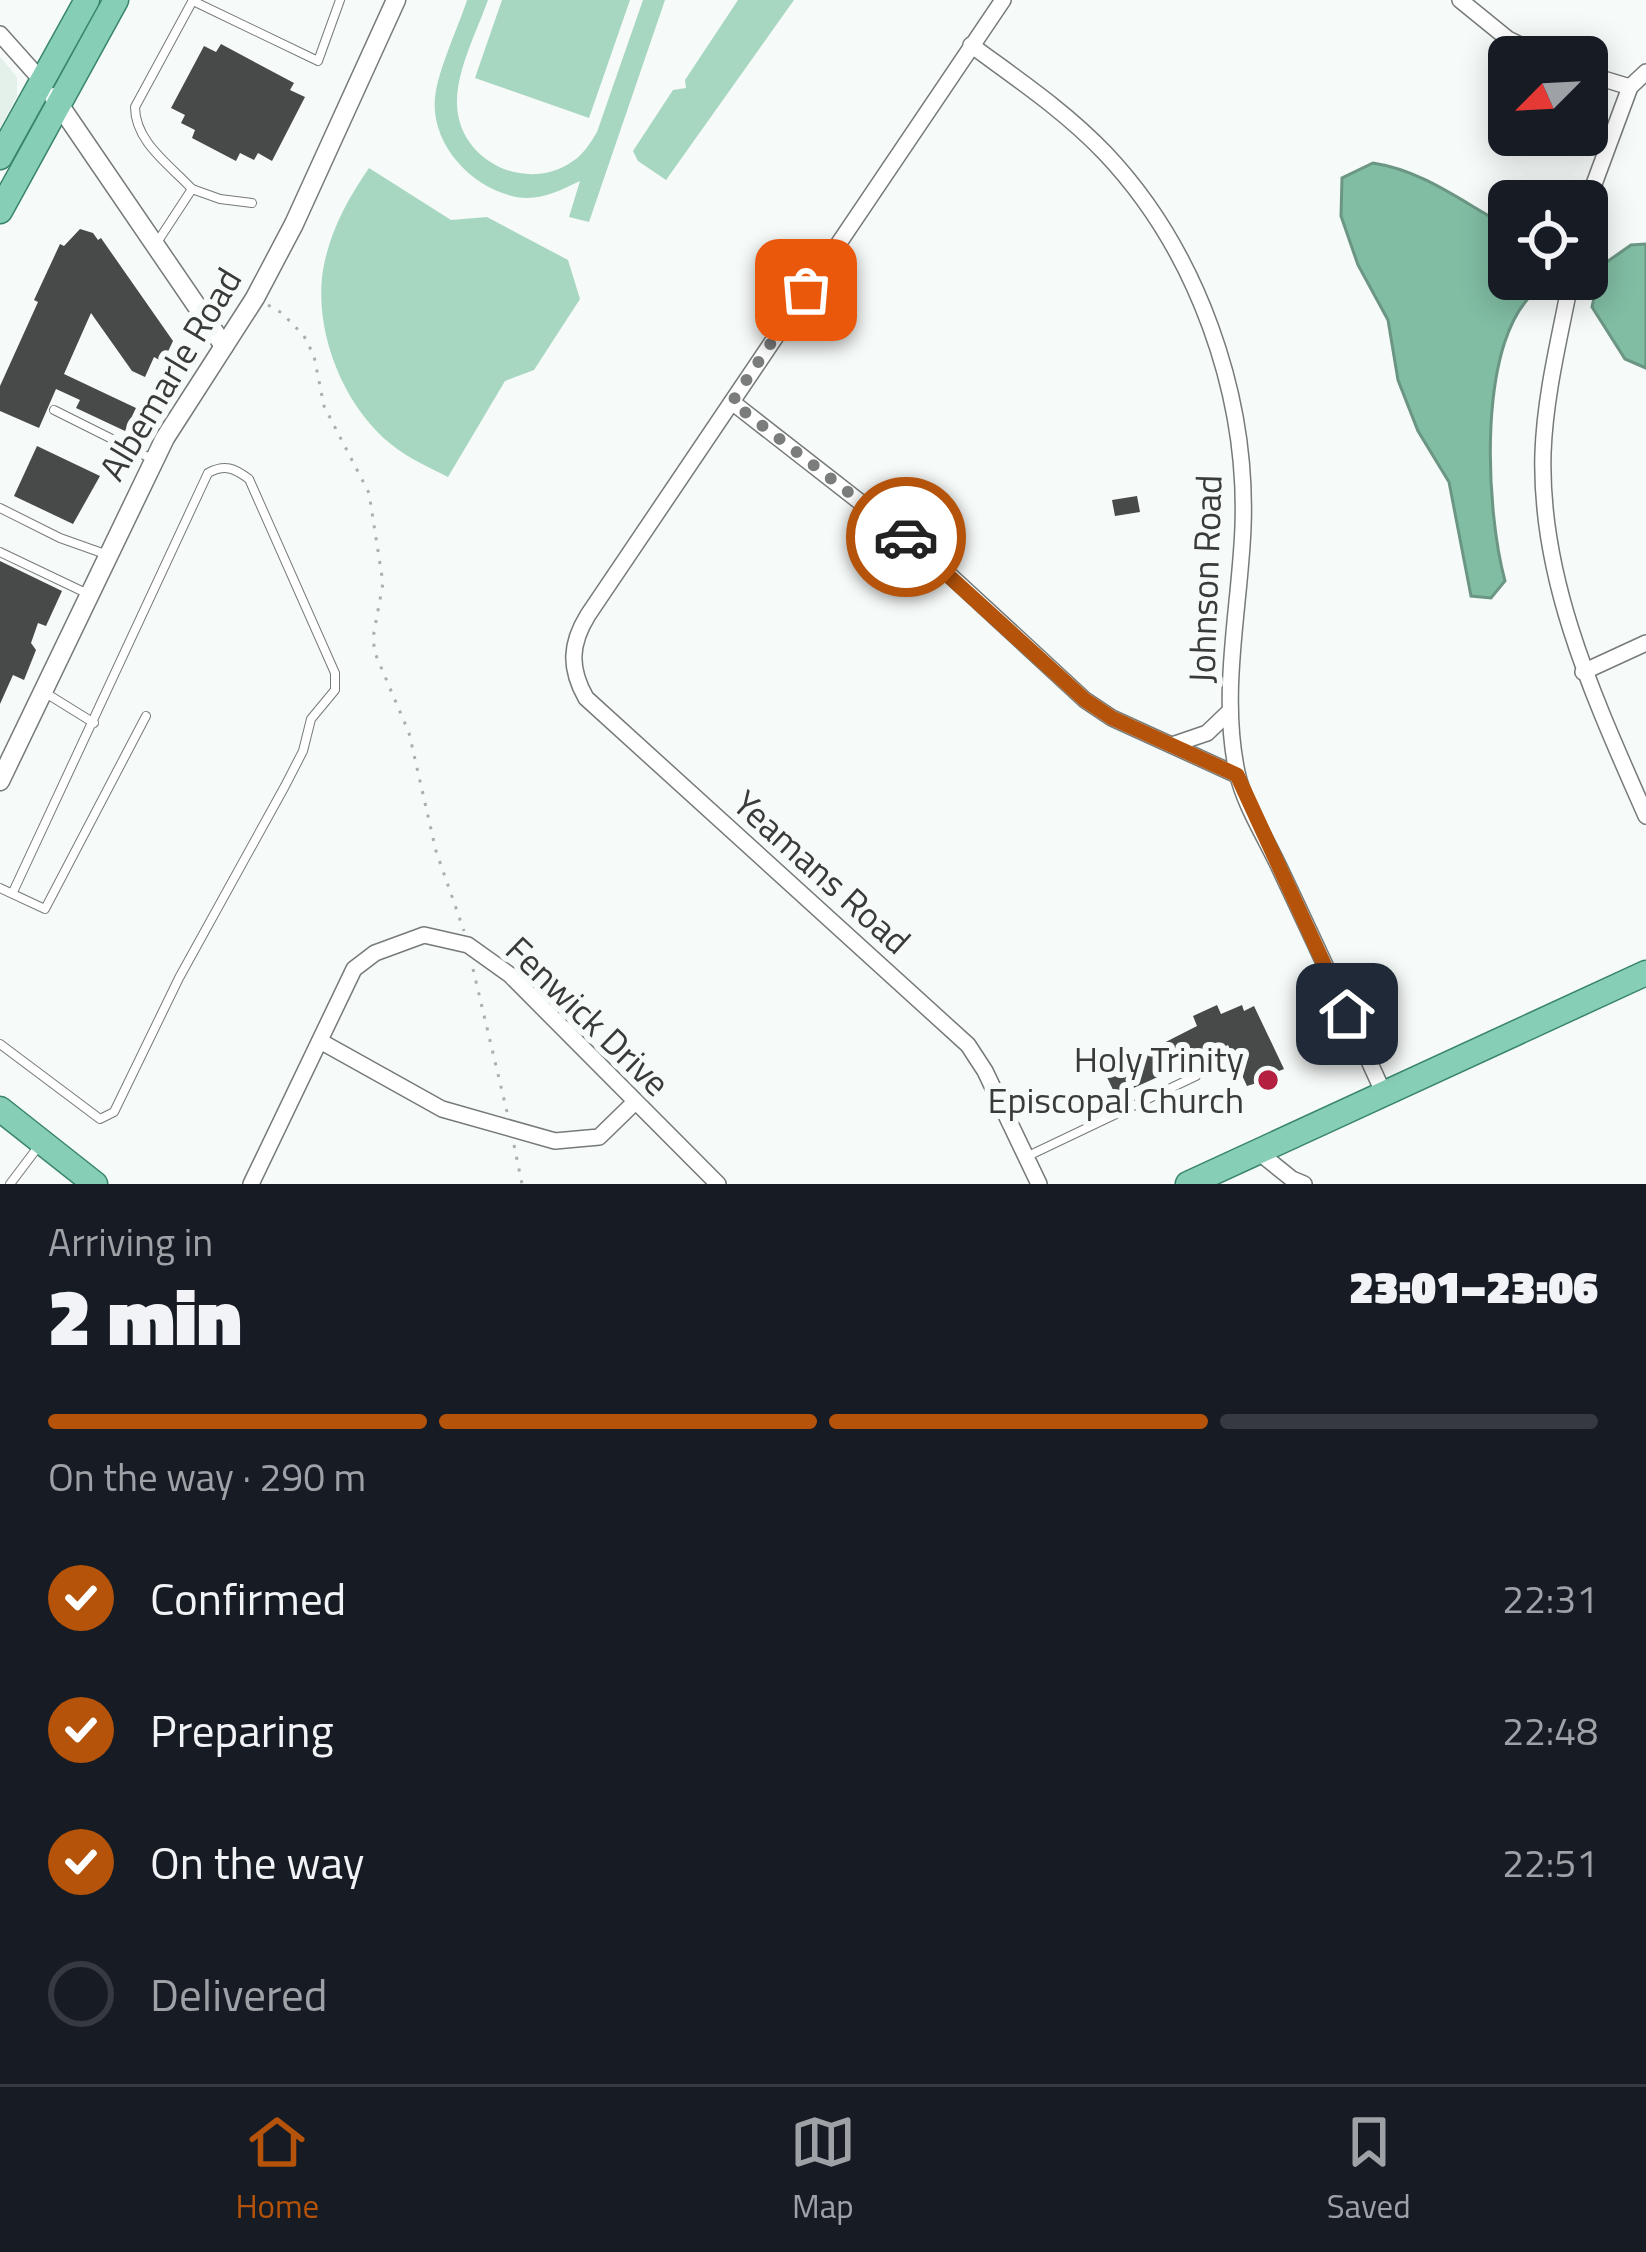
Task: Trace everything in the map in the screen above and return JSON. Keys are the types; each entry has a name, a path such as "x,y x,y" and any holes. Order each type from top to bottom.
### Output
{"main road":[{"path":"0,157 87,0"},
{"path":"5,203 116,0"},
{"path":"1188,1184 1646,973"},
{"path":"0,1109 95,1184"}],"street":[{"name":"Albemarle Road","path":"0,782 154,459 255,298 294,224 396,0"},
{"path":"1003,0 732,402 928,555 1085,700 1237,775"},
{"path":"1460,0 1504,36"},
{"path":"0,34 60,104 224,346"},
{"name":"Johnson Road","path":"971,45 1062,112 1106,154 1164,227 1195,290 1222,364 1240,448 1244,524 1230,711 1237,775 1384,1094"},
{"path":"1596,180 1630,87 1646,72"},
{"path":"1608,80 1630,87"},
{"path":"1566,300 1543,454 1547,531 1583,672 1646,816"},
{"name":"Yeamans Road","path":"732,402 588,615 572,651 576,680 586,698 968,1045 986,1071 1039,1184"},
{"path":"1583,672 1646,643"},
{"name":"Johnson Road","path":"1172,746 1207,733 1230,711"},
{"name":"Fenwick Drive","path":"251,1184 354,969 375,953 424,934 467,945 510,975 718,1184"},
{"path":"320,1041 442,1109 555,1141 599,1137 634,1102"},
{"path":"1258,1151 1304,1184"}],"lane":[{"path":"252,203 192,189 141,136 135,107 193,0 318,62 340,0"},
{"path":"155,245 192,189"},
{"path":"54,410 154,459"},
{"path":"0,1044 100,1119 114,1112 179,978 303,751 310,719 335,690 335,673 249,479 235,469 220,467 208,473 13,892"},
{"path":"0,508 60,538 106,554"},
{"path":"0,552 87,594"},
{"path":"42,690 94,723"},
{"path":"0,888 46,909 146,716"},
{"path":"1026,1157 1196,1076"},
{"path":"10,1184 41,1142"}],"path":[{"path":"255,298 282,314 304,336 314,356 324,406 369,493 382,583 375,652 409,734 436,851 467,945 522,1184"}],"shaded area":[{"path":"467,0 488,0 461,75 459,121 480,154 496,165 534,174 554,171 586,148 597,132 643,0 665,0 589,222 569,217 580,181 541,196 509,195 475,179 449,151 436,117 435,98"},
{"path":"502,0 630,0 589,118 475,78"},
{"path":"738,0 794,0 666,180 638,161 633,151 673,90 686,88 685,80"},
{"path":"0,57 17,77 17,96 0,128"},
{"path":"1373,163 1392,167 1427,180 1488,215 1488,300 1529,300 1504,343 1495,382 1493,512 1505,581 1491,598 1471,596 1449,482 1418,431 1398,380 1388,320 1358,265 1341,216 1342,178"},
{"path":"369,168 451,220 487,217 568,260 580,299 534,370 505,381 448,477 405,454 374,428 344,385 326,336 321,284 325,260 342,212"},
{"path":"1646,244 1646,368 1625,359 1592,307 1594,300 1608,300 1608,261 1631,245"}],"building":[{"path":"221,44 294,83 290,90 305,97 272,161 258,153 254,160 240,153 236,161 192,138 195,130 181,123 185,115 171,108 204,46 216,52"},
{"path":"80,229 101,238 173,341 163,362 154,357 145,377 132,371 91,313 64,374 136,408 125,431 76,408 80,400 56,389 39,428 0,411 0,386 38,302 34,300 60,244 64,246"},
{"path":"37,446 100,476 73,524 14,496"},
{"path":"1137,496 1140,512 1115,516 1112,500"},
{"path":"0,561 62,591 46,626 38,623 31,643 36,650 24,680 13,675 0,704"},
{"path":"1217,1005 1221,1014 1242,1005 1244,1011 1254,1006 1284,1069 1274,1073 1276,1077 1247,1086 1228,1045 1116,1096 1105,1073 1197,1026 1193,1016"}],"way so far":[{"path":"806,290 732,402 906,537"}],"place":[{"name":"Holy Trinity Episcopal Church","path":"1268,1080"}],"route":[{"path":"906,537 1085,700 1112,718 1237,775 1347,1014"}]}
